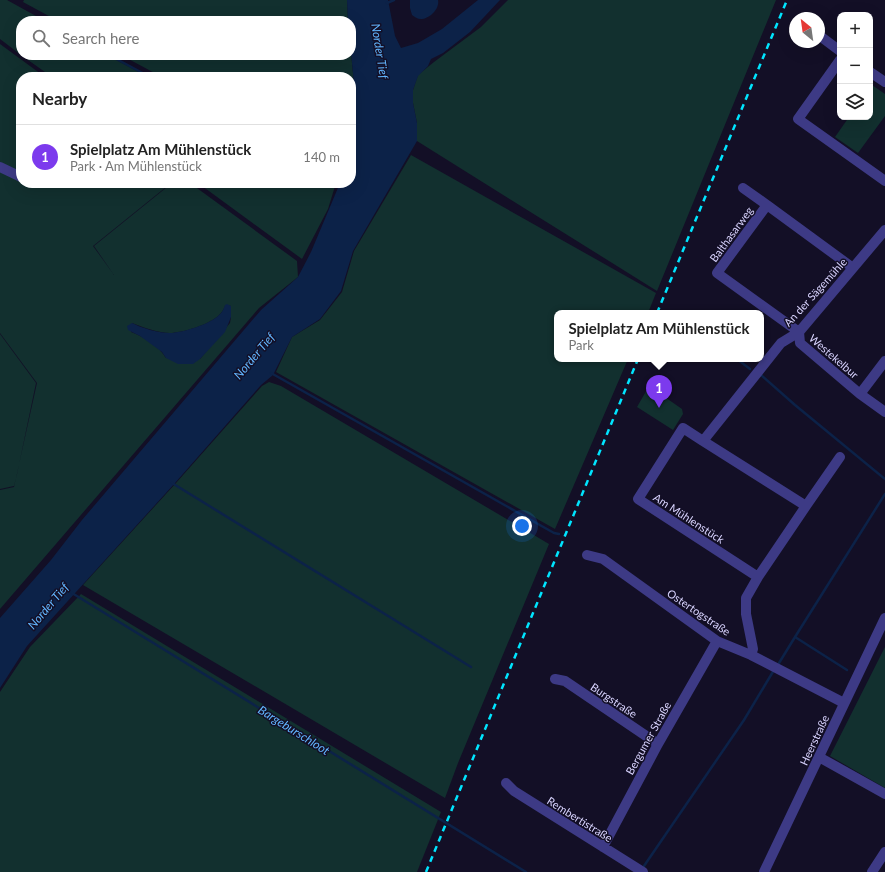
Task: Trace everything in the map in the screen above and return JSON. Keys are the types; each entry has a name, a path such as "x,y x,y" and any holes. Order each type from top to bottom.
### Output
{"street":[{"path":"825,40 837,49"},
{"path":"837,64 798,119 885,181"},
{"path":"873,74 885,82"},
{"path":"0,167 16,175"},
{"name":"Balthasarweg","path":"743,188 853,268"},
{"name":"Balthasarweg","path":"767,205 717,273 798,332"},
{"name":"An der Sägemühle","path":"703,441 781,342 798,332 885,230"},
{"name":"Westekelbur","path":"798,332 800,343 860,394 885,412"},
{"name":"Westekelbur","path":"860,394 885,361"},
{"name":"Am Mühlenstück","path":"703,441 683,428 638,499 758,577"},
{"path":"703,441 806,506"},
{"path":"751,655 753,649 746,614 746,598 758,577 840,457"},
{"name":"Ostertogstraße","path":"587,555 603,559 717,641 751,655 844,703"},
{"name":"Heerstraße","path":"764,872 885,618"},
{"name":"Bergumer Straße","path":"602,847 658,744 717,641"},
{"name":"Burgstraße","path":"555,679 565,681 658,744"},
{"path":"819,757 885,794"},
{"name":"Rembertistraße","path":"506,783 514,791 643,872"},
{"path":"872,872 885,852"}],"green space":[{"path":"0,0 7,0 36,16 16,16 16,51 0,39"},
{"path":"24,0 347,0 348,16 49,16 23,2"},
{"path":"508,0 776,0 657,291 417,141 417,123 413,103 413,90 418,75 481,27"},
{"path":"0,44 16,56 16,60 22,60 38,72 16,72 16,188 165,188 93,246 114,275 94,246 166,188 197,188 297,261 298,277 259,308 0,609 0,490 14,487 37,383 0,333","holes":["226,305 231,306 230,323 200,359 166,358 151,342 131,332 132,323 151,330 166,333 189,330 210,322 221,313"]},
{"path":"28,60 116,60 139,72 45,72"},
{"path":"130,60 352,60 353,72 153,72"},
{"path":"873,86 885,94 885,116 858,153 835,137 847,120 873,120"},
{"path":"411,155 656,293 649,310 554,310 554,362 627,362 555,529 276,372 292,337 320,320 342,292 354,251"},
{"path":"205,188 334,188 328,209 302,259"},
{"path":"0,334 36,383 14,486 0,489"},
{"path":"269,382 281,386 549,544 458,763 445,798 83,585 262,386"},
{"path":"649,386 682,409 683,414 673,430 637,407"},
{"path":"81,594 441,812 417,872 0,872 0,692 30,647"},
{"path":"885,647 885,788 830,756"}],"water":[{"name":"Norder Tief","path":"347,0 388,0 395,36 401,48 418,43 442,29 478,0 500,0 470,32 443,53 431,59 428,66 418,76 413,90 413,103 417,123 417,141 353,251 341,291 320,319 292,337 273,375 261,385 175,483 27,646 0,688 0,618 51,560 82,520 261,310 298,277 311,252 338,188 356,188 356,72 353,72 352,60 356,60 356,16 348,16"},
{"path":"410,0 438,0 438,3 436,10 433,13 424,19 420,19 412,15"},
{"path":"227,304 231,306 231,317 225,332 200,359 193,364 178,364 166,358 162,352 140,336 128,330 127,326 132,323 161,332 170,333 181,331 210,322 221,313"}],"waterway":[{"path":"387,3 394,0"},
{"path":"118,60 141,72"},
{"path":"741,362 750,369"},
{"path":"271,373 554,533 559,534"},
{"path":"761,375 885,479"},
{"path":"172,483 471,667"},
{"path":"847,670 795,637 885,494"},
{"name":"Bargeburschloot","path":"72,593 526,872"},
{"path":"779,663 795,637"},
{"path":"644,866 744,720 774,670"}],"railway":[{"path":"658,310 787,0"},
{"path":"426,872 637,362"}],"place":[{"name":"Spielplatz Am Mühlenstück","path":"659,408"}]}
